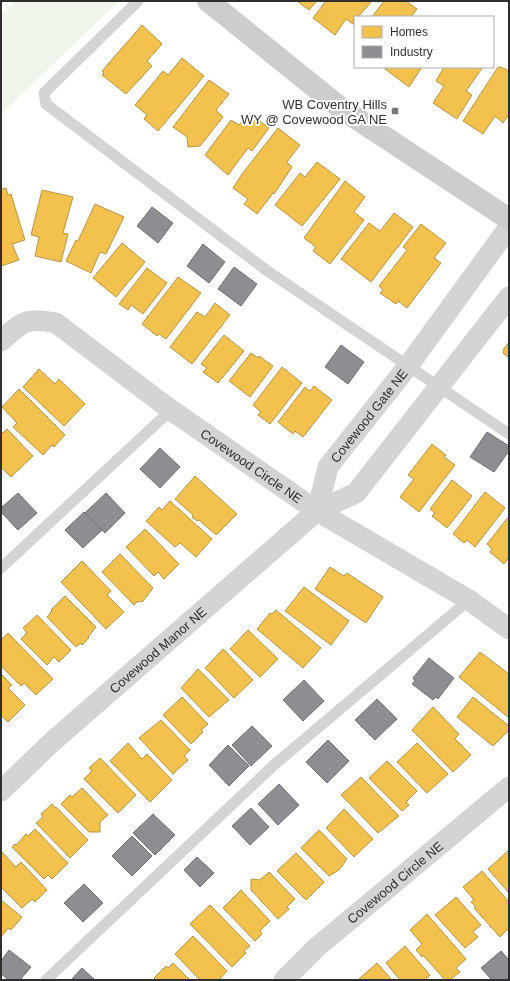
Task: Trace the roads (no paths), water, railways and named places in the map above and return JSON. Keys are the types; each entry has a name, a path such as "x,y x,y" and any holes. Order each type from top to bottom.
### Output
{"street":[{"path":"208,1 342,109 509,219"},
{"name":"Covewood Gate NE","path":"317,511 328,467 408,366 509,227"},
{"path":"317,511 356,493 509,297"},
{"name":"Covewood Circle NE","path":"1,341 18,325 36,319 56,323 172,410 317,511 469,600 509,629"},
{"name":"Covewood Manor NE","path":"1,791 52,742 317,511"},
{"name":"Covewood Circle NE","path":"284,980 316,948 509,788"}],"lane":[{"path":"138,1 44,93 46,104 266,270 509,434"},
{"path":"1,568 172,410"},
{"path":"46,980 274,765 469,600"}],"place":[{"name":"WB Coventry Hills WY @ Covewood GA NE","path":"395,111"}]}
